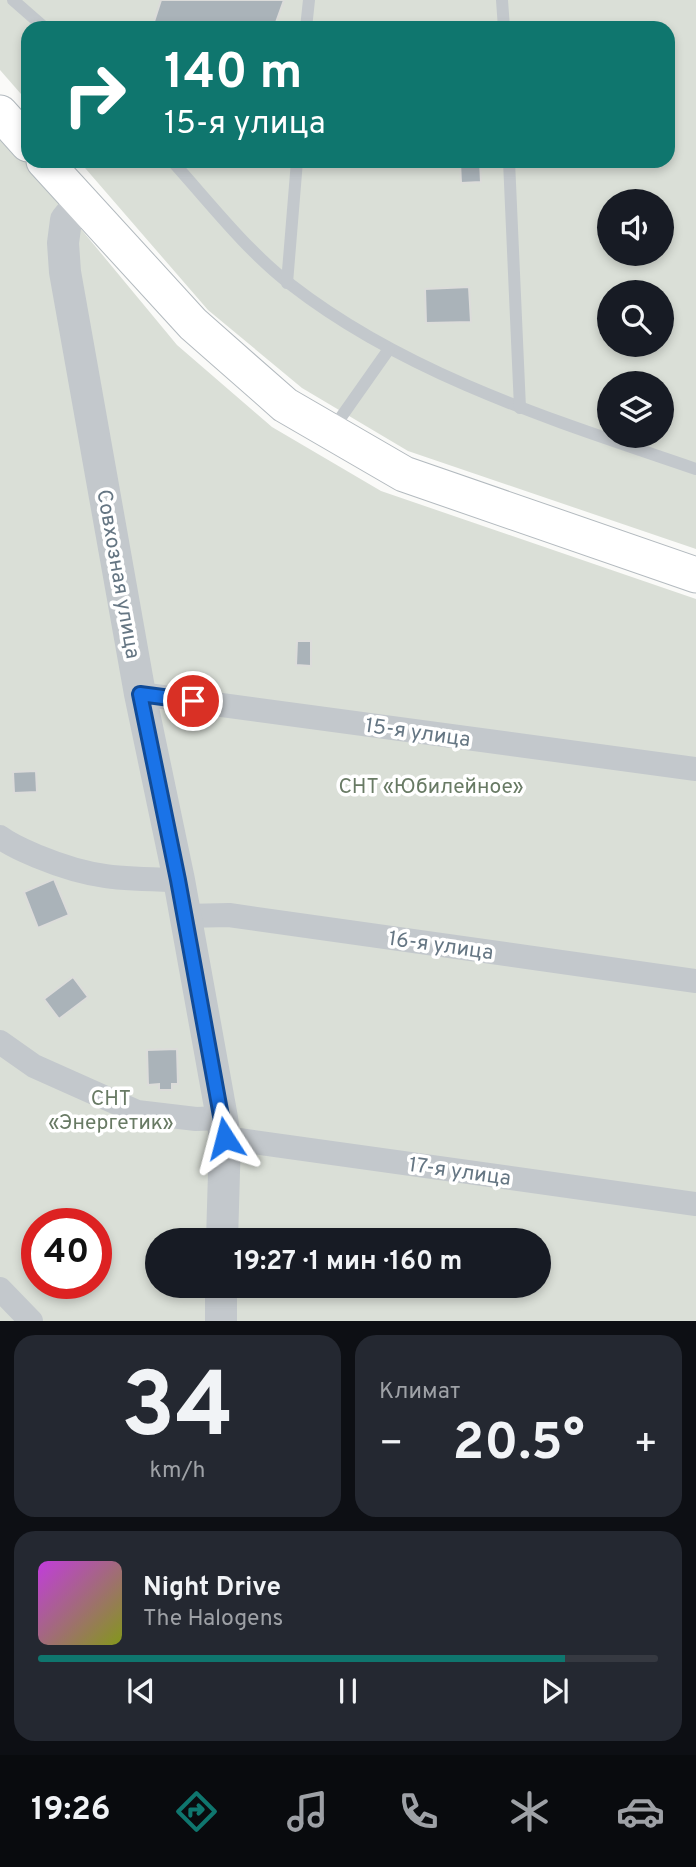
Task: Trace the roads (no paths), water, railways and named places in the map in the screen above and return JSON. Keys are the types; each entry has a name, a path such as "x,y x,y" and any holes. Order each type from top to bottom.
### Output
{"main road":[{"path":"0,113 21,136"},
{"path":"50,168 193,324 285,405 404,474 696,575"}],"street":[{"name":"Совхозная улица","path":"81,202 66,220 63,243 65,272 140,694 185,916 223,1128 222,1228"},
{"name":"15-я улица","path":"140,694 696,769"},
{"path":"0,837 11,845 70,870 110,879 178,880"},
{"name":"16-я улица","path":"185,916 229,915 696,981"},
{"name":"17-я улица","path":"0,1042 34,1066 137,1112 196,1119 223,1128 696,1204"},
{"path":"0,1289 31,1321"},
{"path":"220,1321 221,1298"}],"lane":[{"path":"13,0 37,21"},
{"path":"307,21 309,0"},
{"path":"502,0 503,21"},
{"path":"178,168 245,242 287,282 333,317 389,349 520,408 696,469"},
{"path":"287,282 295,168"},
{"path":"509,168 520,408"},
{"path":"330,433 389,349"}],"park label":[{"name":"СНТ «Юбилейное»","path":"431,786"},
{"name":"СНТ «Энергетик»","path":"111,1110"}]}
